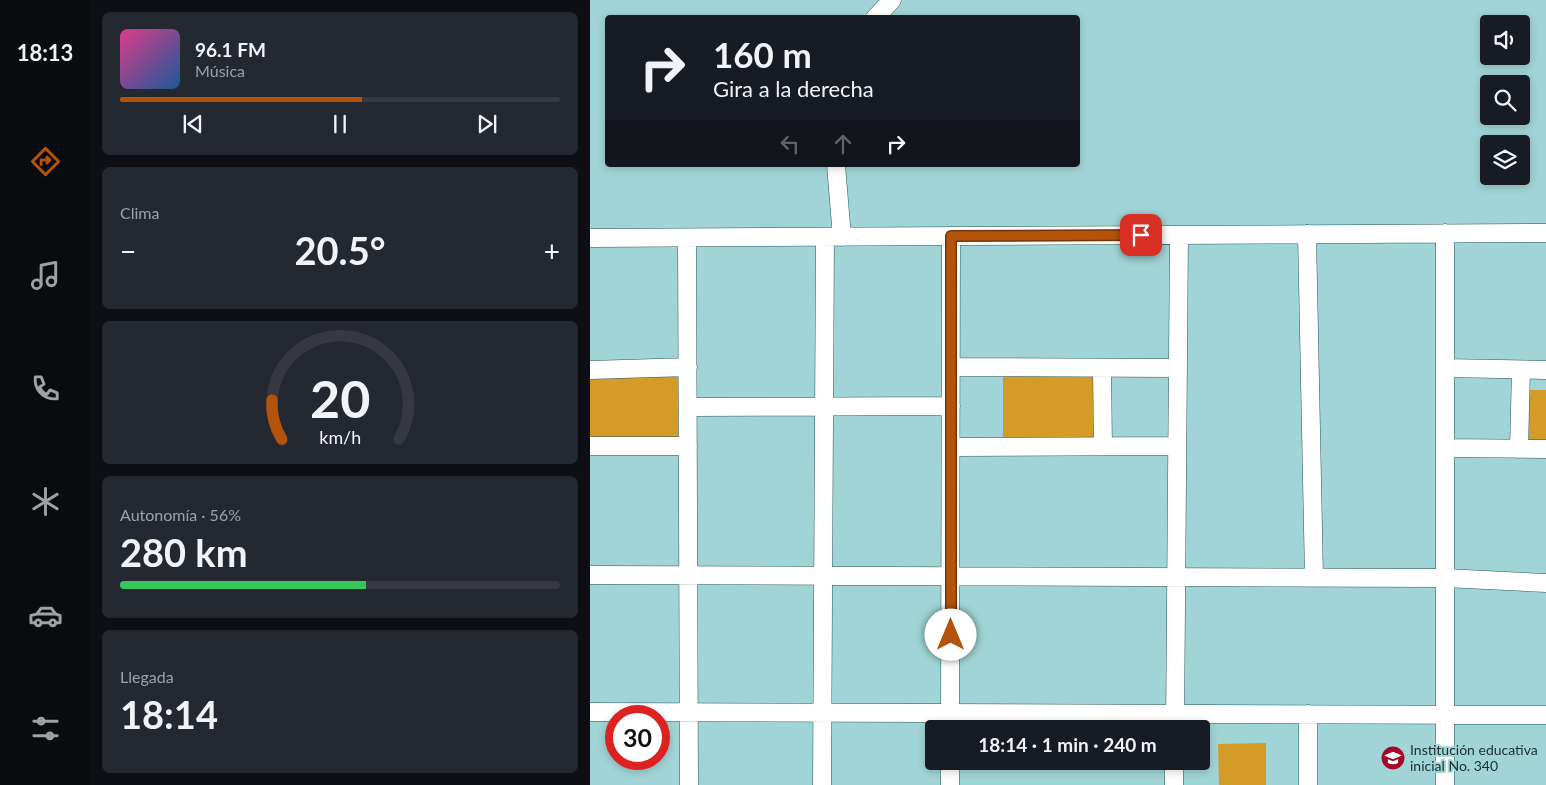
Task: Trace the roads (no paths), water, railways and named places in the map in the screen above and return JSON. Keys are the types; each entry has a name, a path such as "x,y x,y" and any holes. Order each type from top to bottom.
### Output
{"street":[{"path":"878,15 892,0"},
{"path":"822,785 824,407 834,237 836,167"},
{"path":"590,238 1546,233"},
{"path":"1307,234 1314,578"},
{"path":"1445,234 1445,785"},
{"path":"1175,720 1179,235"},
{"path":"950,720 951,236"},
{"path":"687,238 689,785"},
{"path":"590,370 688,367"},
{"path":"951,367 1178,368"},
{"path":"1102,368 1103,446"},
{"path":"1445,368 1546,370"},
{"path":"1519,449 1522,370"},
{"path":"688,408 951,406"},
{"path":"590,446 688,446"},
{"path":"951,447 1177,446"},
{"path":"1444,448 1546,449"},
{"path":"590,575 1445,578 1546,583"},
{"path":"590,712 823,713 934,720"},
{"path":"1194,720 1308,714 1546,715"},
{"path":"1308,714 1308,785"},
{"path":"950,770 950,785"},
{"path":"1174,770 1174,785"}],"place":[{"name":"Institución educativa inicial No. 340","path":"1393,758"}]}
